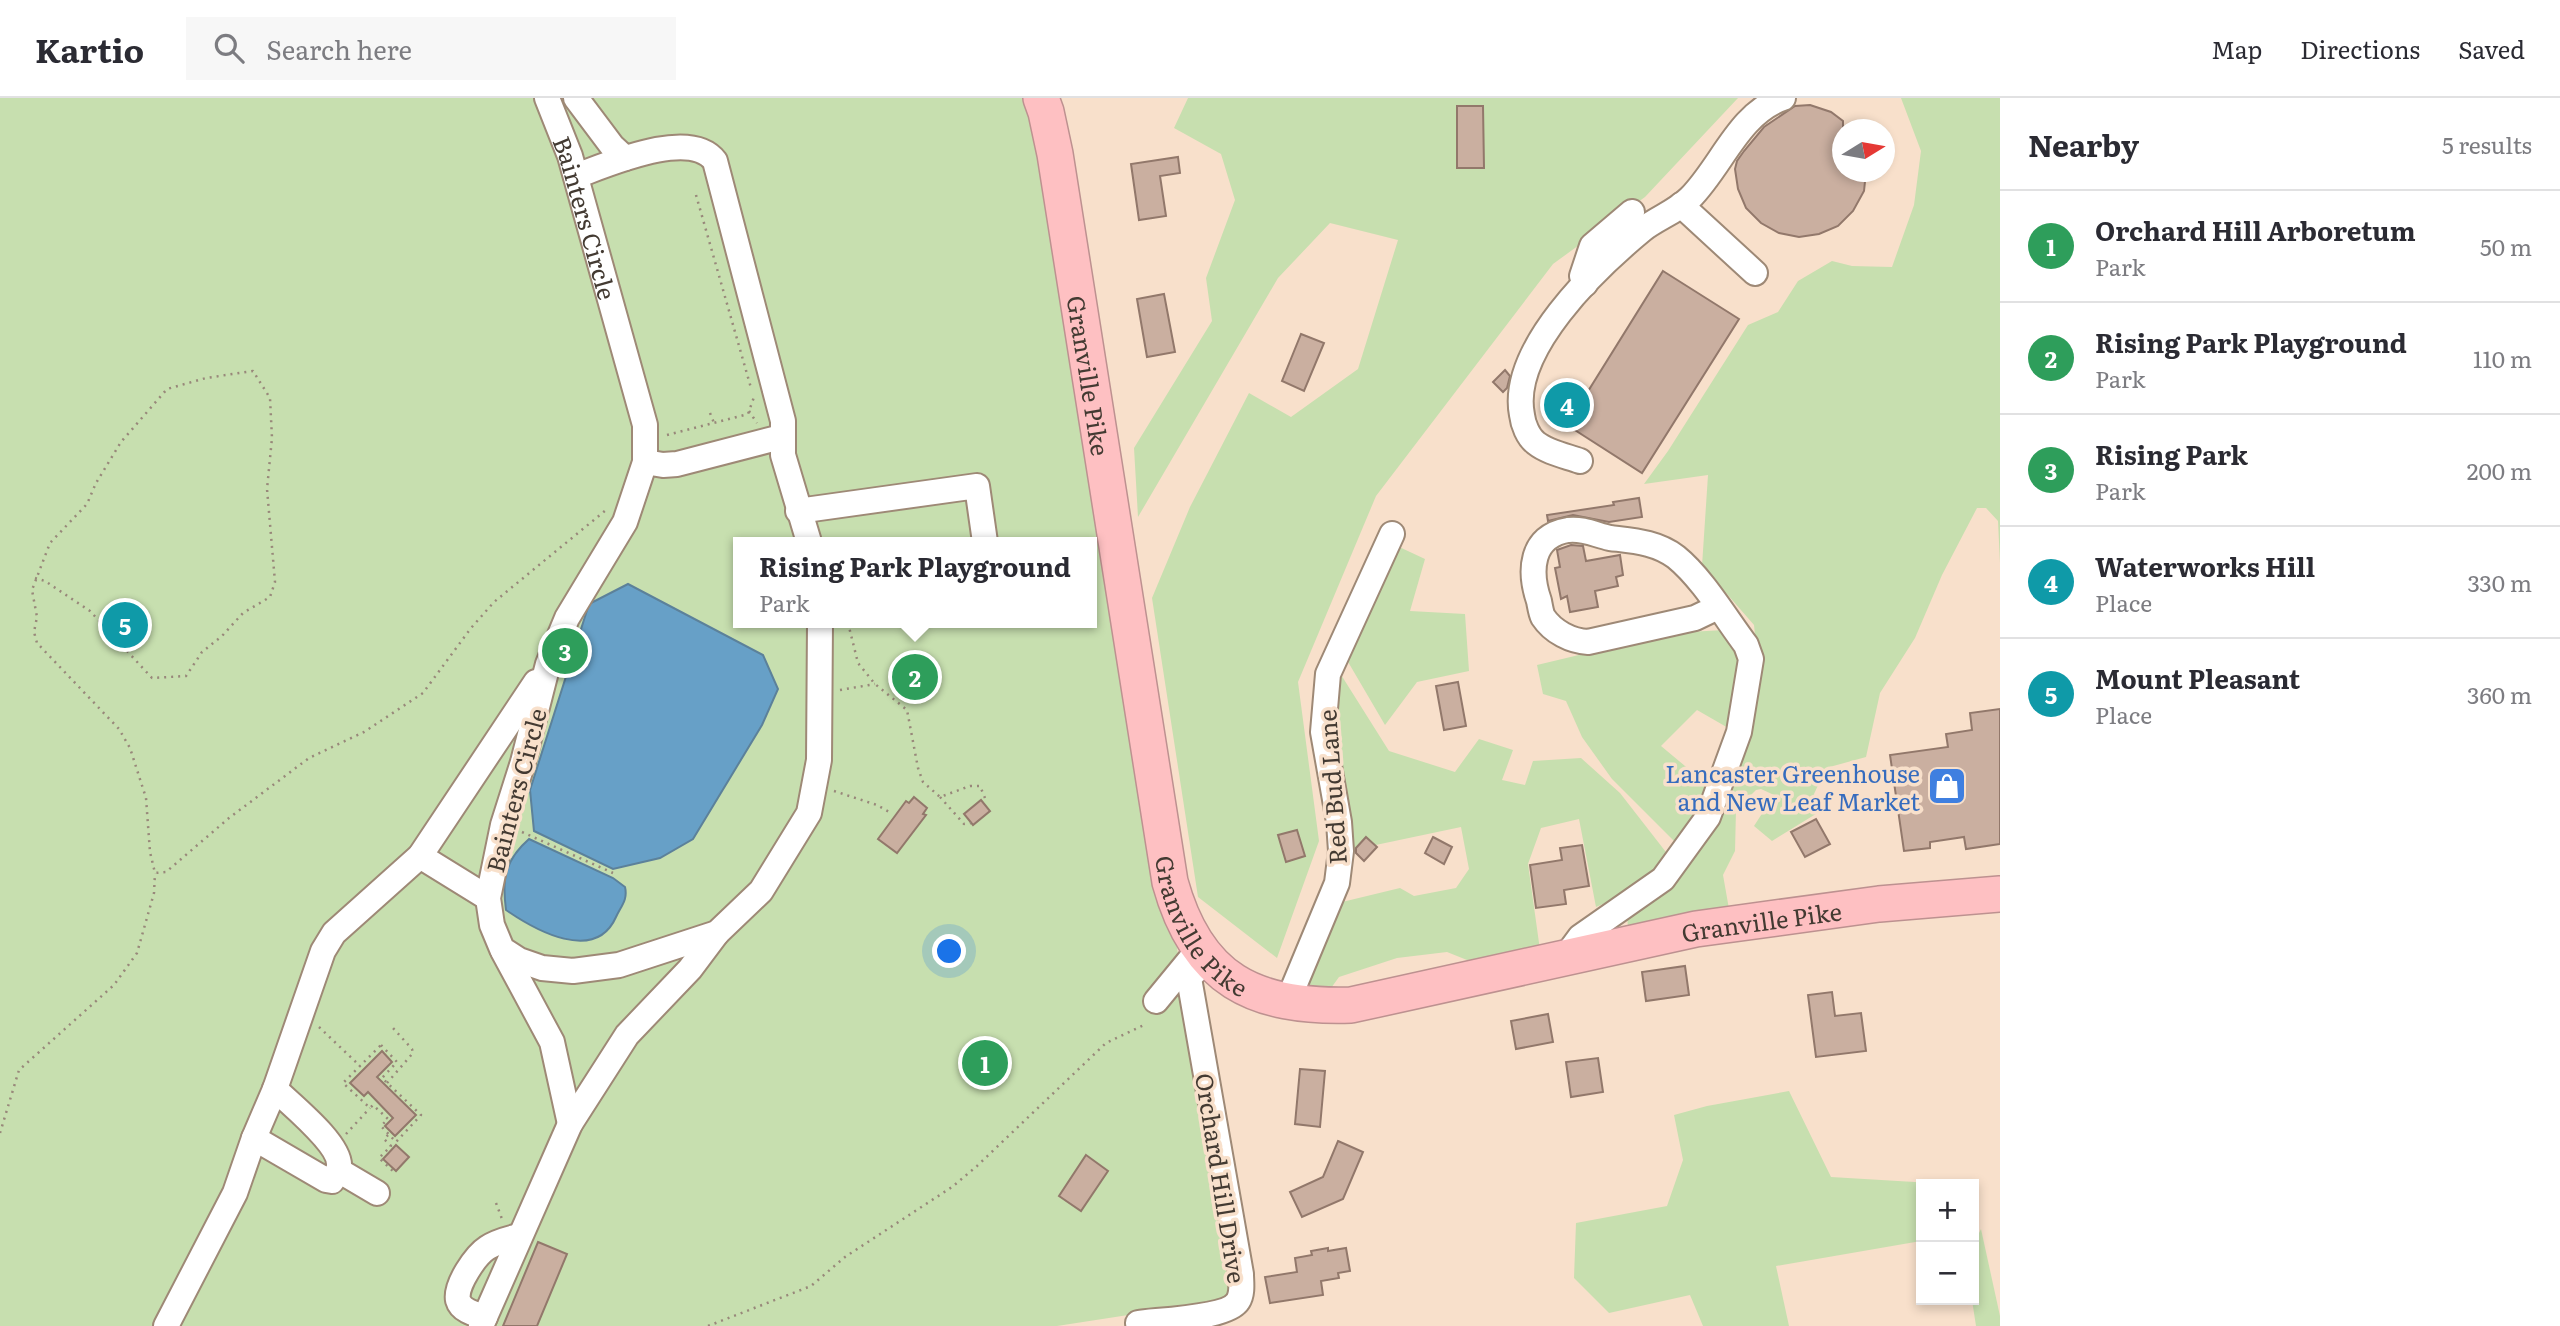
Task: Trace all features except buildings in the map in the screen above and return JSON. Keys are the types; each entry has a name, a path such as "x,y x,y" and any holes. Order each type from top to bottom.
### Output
{"highway":[{"name":"Granville Pike","path":"1041,98 1055,154 1170,882 1184,923 1204,954 1231,980 1287,1003 1312,1006 1351,1005 1696,929 1776,916 1880,904 2000,894"}],"street":[{"name":"Bainters Circle","path":"547,98 576,176 645,425 645,462 625,522 567,618 548,664 523,762 503,825 488,898 492,925 502,949 552,1042 570,1124"},
{"name":"Bainters Circle","path":"576,98 612,146 625,158"},
{"path":"1580,461 1534,442 1523,423 1519,400 1524,376 1534,350 1585,284 1644,228 1668,216 1690,198 1756,113 1773,101 1783,98"},
{"path":"576,176 625,158 681,145 709,153 715,161 783,421 783,455 806,537"},
{"path":"1681,205 1755,273"},
{"path":"1585,284 1582,276 1592,246 1632,212"},
{"path":"645,462 677,464 781,437"},
{"path":"798,511 977,486 984,537"},
{"path":"1566,956 1580,937 1663,879 1708,817 1739,732 1751,659 1746,645 1718,607 1689,570 1674,556 1650,543 1569,530 1550,536 1537,551 1532,569 1534,589 1544,617 1573,641 1588,642 1695,618 1718,607"},
{"name":"Red Bud Lane","path":"1287,1003 1337,883 1341,851 1339,822 1322,732 1328,674 1392,534"},
{"path":"511,1228 476,1258 464,1276 458,1292 458,1301 483,1322 511,1228 570,1124 627,1035 690,969 717,933 761,891 809,813 819,760 820,628"},
{"path":"166,1326 235,1193 323,951 334,933 420,856 548,664"},
{"path":"420,856 488,898"},
{"path":"502,949 519,960 542,968 573,971 619,965 717,933"},
{"path":"1156,1001 1189,959 1204,954"},
{"name":"Orchard Hill Drive","path":"1138,1323 1228,1309 1237,1304 1240,1297 1241,1273 1189,978 1204,954"},
{"path":"275,1089 350,1175 377,1193"},
{"path":"254,1138 326,1180 332,1181 336,1158"}],"path":[{"path":"645,425 669,436 748,414 755,399 730,323 696,195"},
{"path":"0,1133 19,1070 114,985 137,953 154,894 155,873 150,852 146,798 130,748 119,729 37,643 34,632 37,617 32,590 35,578 50,543 87,504 96,483 121,442 167,389 206,378 253,372 270,398 271,452 267,489 275,582 270,597 243,613 222,636 202,652 186,676 152,678 90,611 45,581 35,578"},
{"path":"710,413 713,423"},
{"path":"155,873 166,872 229,818 309,758 364,732 423,693 471,628 494,602 586,526 636,491"},
{"path":"849,628 858,663 874,684 907,710 923,782 964,824 971,823"},
{"path":"838,690 874,684"},
{"path":"940,797 976,785 983,789 983,802"},
{"path":"814,787 861,799 891,813"},
{"path":"503,825 613,873"},
{"path":"300,1012 360,1066"},
{"path":"708,1326 811,1286 845,1257 952,1187 1106,1043 1144,1025"},
{"path":"387,1083 413,1053 393,1028"},
{"path":"336,1158 373,1105 388,1119 381,1126 396,1142 421,1115 382,1078 397,1062 382,1045 343,1083 370,1108"},
{"path":"388,1134 384,1139 391,1146 379,1158 394,1172"},
{"path":"496,1203 511,1228"}],"green space":[{"path":"0,98 1044,98 1232,1299 1057,1326 0,1326"},
{"path":"1188,98 1738,98 1645,197 1553,264 1376,496 1298,682 1319,841 1277,958 1198,897 1152,598 1190,507 1249,393 1291,417 1358,369 1398,240 1330,223 1278,278 1138,517 1134,448 1212,321 1206,278 1235,200 1221,154 1174,128"},
{"path":"1901,98 2000,98 2000,563 1998,521 1986,508 1977,508 1942,575 1915,638 1880,693 1866,757 1826,768 1814,794 1819,812 1772,841 1754,826 1774,795 1761,789 1756,790 1736,810 1735,851 1723,875 1729,909 1628,928 1627,915 1709,822 1757,655 1754,625 1727,594 1705,578 1702,566 1708,475 1644,484 1748,325 1778,312 1798,281 1832,261 1852,266 1892,267 1914,205 1921,151"},
{"path":"1395,545 1425,559 1410,611 1465,614 1469,671 1417,682 1385,725 1344,655"},
{"path":"1724,630 1740,658 1730,729 1697,710 1661,746 1709,786 1702,810 1674,841 1612,779 1582,737 1566,701 1543,694 1537,665 1671,633"},
{"path":"1338,670 1389,751 1455,772 1479,739 1513,750 1502,780 1525,785 1533,761 1581,758 1620,793 1669,856 1640,888 1596,907 1579,819 1541,828 1528,864 1540,950 1477,964 1447,952 1397,958 1339,977 1326,995 1299,987 1338,903 1400,888 1414,896 1456,888 1469,869 1461,827 1352,850 1328,706"},
{"path":"1789,1091 1831,1177 1916,1182 1916,1242 1776,1266 1789,1326 1703,1326 1690,1295 1609,1313 1574,1278 1576,1223 1667,1206 1683,1160 1674,1115"},
{"path":"1981,1229 2000,1326 1976,1326 1973,1305 1979,1305"}],"water":[{"path":"628,584 763,655 778,689 762,725 693,839 660,858 613,869 534,831 530,790 589,604"},
{"path":"529,839 613,878 625,887 626,896 623,903 606,931 594,939 564,939 532,926 506,910 504,889 507,872 514,855"}],"place":[{"name":"Waterworks Hill","path":"1567,405"},
{"name":"Mount Pleasant","path":"125,625"},
{"name":"Rising Park","path":"565,651"},
{"name":"Rising Park Playground","path":"915,677"},
{"name":"Lancaster Greenhouse and New Leaf Market","path":"1947,786"},
{"name":"Orchard Hill Arboretum","path":"985,1063"}]}
